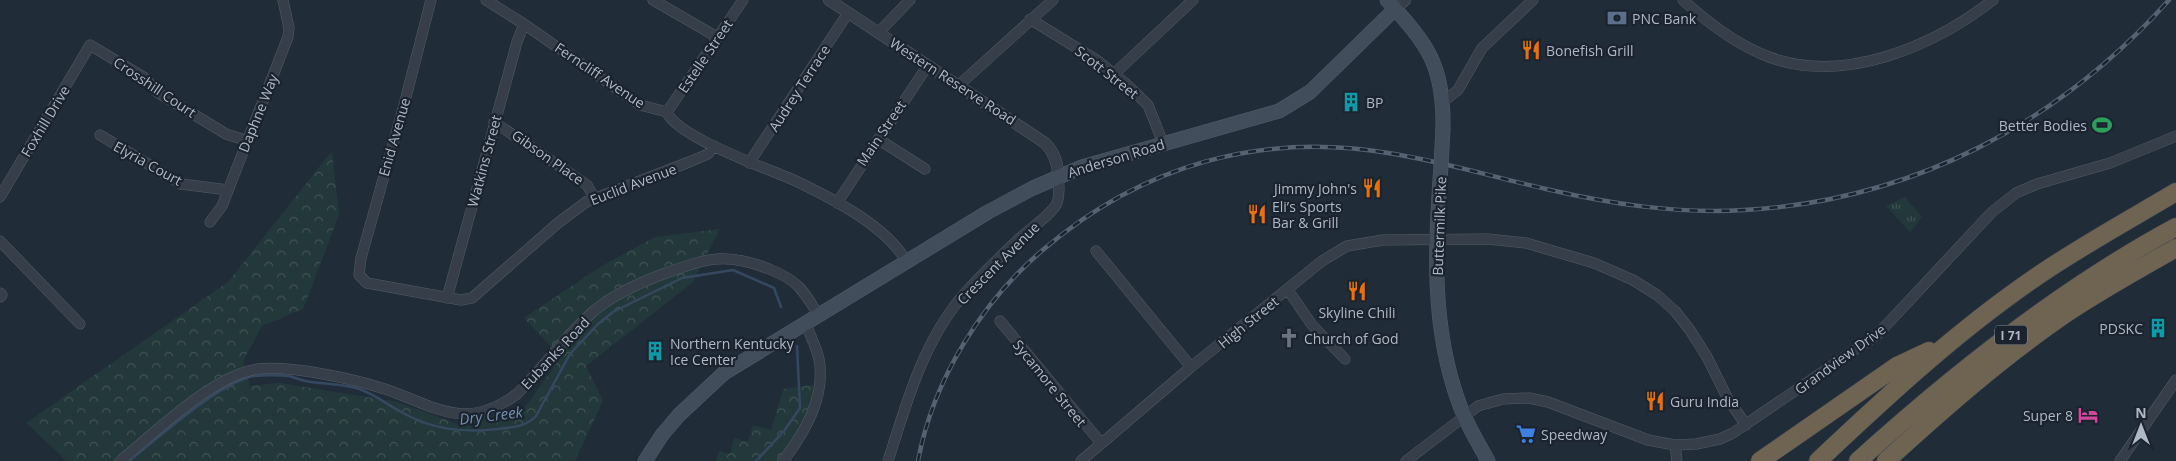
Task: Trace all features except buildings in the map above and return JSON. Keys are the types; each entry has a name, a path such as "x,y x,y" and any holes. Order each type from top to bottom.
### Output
{"highway":[{"name":"I 71","path":"1818,461 1905,380 1952,341 2036,278 2176,192"},
{"name":"I 71","path":"1858,461 1916,409 2033,318 2092,278 2176,226"},
{"path":"1886,461 1960,395 2066,313 2176,248"},
{"path":"1898,461 2018,356 2095,297"},
{"path":"1760,461 1896,366 1952,341"}],"main road":[{"name":"Buttermilk Pike","path":"1396,3 1426,46 1439,76 1444,102 1444,128 1439,198 1438,317 1452,380 1464,417 1488,461"},
{"name":"Anderson Road","path":"645,461 662,435 710,384 734,366 818,314 988,212 1058,176 1108,158 1279,111 1299,101 1396,3"}],"street":[{"name":"Daphne Way","path":"210,222 222,206 288,38 289,28 283,0"},
{"name":"Enid Avenue","path":"359,275 361,258 431,0"},
{"name":"Ferncliff Avenue","path":"486,0 524,24 640,105 667,112 669,118 714,146"},
{"path":"653,0 717,37"},
{"name":"Estelle Street","path":"667,112 743,0"},
{"name":"Western Reserve Road","path":"829,0 1045,143 1058,165 1058,176"},
{"path":"878,33 910,0"},
{"path":"959,85 1053,0"},
{"path":"1114,74 1194,0"},
{"path":"1683,0 1708,21 1737,41 1770,57 1808,65 1841,65 1873,59 1909,48 1942,34 1975,14 1993,0"},
{"path":"1444,102 1458,90 1482,48 1529,1"},
{"name":"Audrey Terrace","path":"749,163 848,13"},
{"name":"Scott Street","path":"1030,19 1114,74 1148,105 1162,143"},
{"name":"Watkins Street","path":"447,298 494,122 524,24"},
{"name":"Crosshill Court","path":"90,45 145,78 158,92 226,134 248,141"},
{"name":"Foxhill Drive","path":"0,197 90,45"},
{"name":"Main Street","path":"837,203 928,65"},
{"name":"Gibson Place","path":"494,122 587,185 595,199"},
{"name":"Elyria Court","path":"100,135 181,184 228,190"},
{"name":"Grandview Drive","path":"1406,461 1478,406 1518,398 1548,402 1648,440 1675,445 1708,442 1726,436 1746,426 1877,336 1992,212 2016,193 2037,184 2110,163 2176,136"},
{"path":"878,139 925,169"},
{"name":"Euclid Avenue","path":"359,275 367,283 447,298 461,300 472,298 558,223 586,202 708,154 714,146"},
{"path":"714,146 749,163 799,182 837,203 885,235 900,251 906,261"},
{"name":"Crescent Avenue","path":"888,461 909,394 941,326 960,299 1020,238 1054,208 1059,195 1058,176"},
{"name":"High Street","path":"1081,461 1126,425 1191,368 1322,262 1347,246 1383,240 1438,241 1488,239 1526,243 1594,263 1633,280 1657,295 1675,311 1690,330 1746,426"},
{"path":"0,241 80,324"},
{"path":"1096,251 1191,368"},
{"name":"Eubanks Road","path":"120,461 207,391 241,374 258,369 289,369 357,381 386,390 439,411 451,413 478,412 492,408 517,394 574,330 606,302 646,281 706,260 725,258 742,260 779,273 799,287 818,314"},
{"path":"1288,290 1312,325 1345,359"},
{"path":"0,293 2,295 0,297"},
{"name":"Sycamore Street","path":"1000,322 1101,444"},
{"path":"784,461 801,436 812,415 817,398 819,360 805,323"},
{"path":"2120,461 2176,380"},
{"path":"1675,445 1677,461"}],"green space":[{"path":"332,151 339,215 303,309 262,326 243,361 250,386 280,383 398,402 460,425 526,406 561,357 524,318 600,267 655,237 720,229 692,283 586,366 603,401 575,461 67,461 26,423 228,282"},
{"path":"1905,197 1922,217 1910,232 1886,206"},
{"path":"819,384 817,398 783,461 716,461 719,451 730,454 734,438 748,442 753,425 771,430 783,389"}],"waterway":[{"name":"Dry Creek","path":"129,461 207,399 240,380 254,376 289,376 308,382 356,388 369,393 414,419 437,427 473,431 519,426 536,416 570,354 598,324 613,312 682,278 733,270 774,288 781,307"},
{"name":"Dry Creek","path":"756,461 784,431 800,408 797,346"}],"railway":[{"path":"918,461 935,401 948,372 963,344 1000,293 1044,249 1082,220 1122,196 1163,176 1205,162 1249,152 1294,147 1341,148 1408,156 1570,194 1644,207 1719,211 1806,203 1865,191 1923,172 1978,148 2030,119 2079,84 2126,44 2169,0"}],"place":[{"name":"PNC Bank","path":"1617,18"},
{"name":"Bonefish Grill","path":"1531,50"},
{"name":"BP","path":"1351,102"},
{"name":"Better Bodies","path":"2102,125"},
{"name":"Jimmy John's","path":"1372,188"},
{"name":"Eli’s Sports Bar & Grill","path":"1257,214"},
{"name":"Skyline Chili","path":"1357,291"},
{"name":"PDSKC","path":"2158,328"},
{"name":"Church of God","path":"1289,338"},
{"name":"Northern Kentucky Ice Center","path":"655,351"},
{"name":"Guru India","path":"1655,401"},
{"name":"Super 8","path":"2088,415"},
{"name":"Speedway","path":"1526,434"}]}
